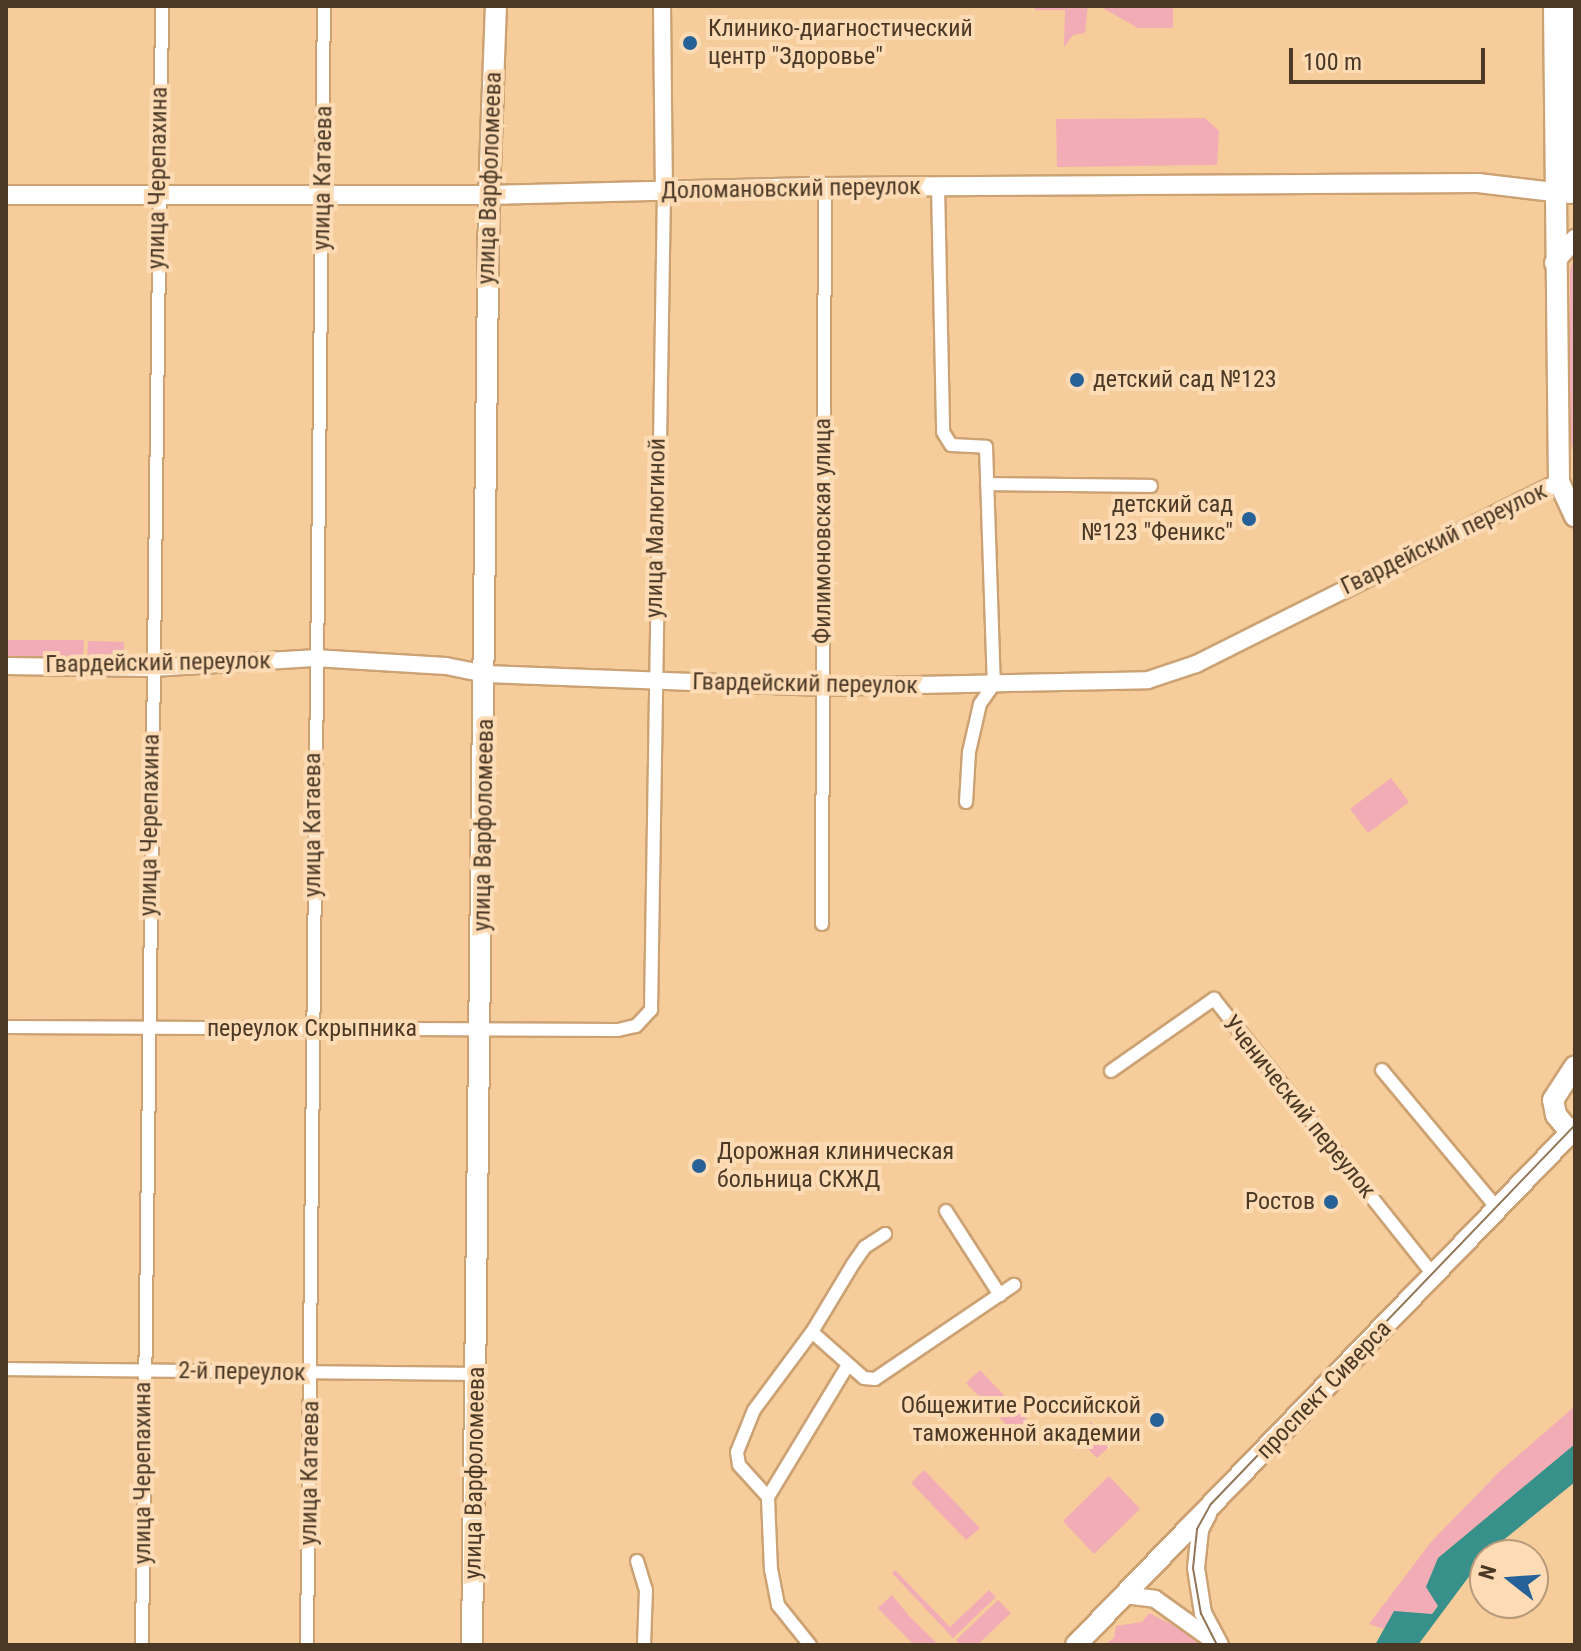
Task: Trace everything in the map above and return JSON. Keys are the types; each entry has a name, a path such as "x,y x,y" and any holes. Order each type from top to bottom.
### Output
{"main road":[{"name":"улица Варфоломеева","path":"472,1645 482,1031 489,195 496,6"},
{"path":"1554,6 1554,263 1559,482 1575,517"},
{"path":"1571,6 1575,187"},
{"name":"Доломановский переулок","path":"6,195 489,195 825,187 1478,183 1575,195"},
{"path":"1554,263 1575,239"},
{"path":"1573,1070 1553,1100 1556,1115 1574,1131"},
{"name":"проспект Сиверса","path":"1076,1645 1574,1131"}],"street":[{"name":"улица Черепахина","path":"142,1645 147,1028 162,6"},
{"name":"улица Катаева","path":"307,1645 314,658 324,6"},
{"name":"улица Малюгиной","path":"618,1030 636,1026 651,1010 653,681 664,192 662,6"},
{"path":"938,186 943,432 951,445 986,447 994,684 980,704 969,752 966,802"},
{"name":"Филимоновская улица","path":"822,924 825,187"},
{"name":"Гвардейский переулок","path":"6,666 152,668 314,658 446,666 486,674 822,687 1148,680 1175,674 1559,482"},
{"path":"987,484 1151,486"},
{"name":"Ученический переулок","path":"1111,1071 1214,999 1433,1274"},
{"name":"переулок Скрыпника","path":"6,1027 618,1030"},
{"path":"1382,1070 1498,1209"},
{"path":"946,1211 1000,1295"},
{"path":"768,1497 739,1465 740,1438 754,1410 812,1332 865,1247 885,1234"},
{"path":"812,1332 866,1379 875,1379 941,1330 963,1323 1014,1285"},
{"path":"810,1645 778,1605 771,1570 768,1497 848,1365"},
{"name":"2-й переулок","path":"6,1369 477,1374"},
{"path":"1213,1506 1200,1530 1196,1568 1203,1613 1218,1645"},
{"path":"1162,1556 1180,1558 1196,1568"},
{"path":"637,1561 646,1590 644,1645"},
{"path":"1124,1595 1155,1599 1218,1645"}],"shaded area":[{"path":"1035,6 1088,6 1085,33 1073,35 1064,47 1065,10 1035,10"},
{"path":"1099,6 1173,6 1173,28 1138,28"},
{"path":"1205,118 1219,131 1217,165 1057,167 1056,119"},
{"path":"1575,257 1575,464 1570,436 1570,269"},
{"path":"6,640 84,640 83,660 6,658"},
{"path":"88,641 124,642 124,660 87,660"},
{"path":"1391,778 1409,802 1368,833 1350,809"},
{"path":"980,1370 1037,1430 1024,1443 966,1383"},
{"path":"1575,1406 1575,1444 1438,1558 1438,1606 1431,1614 1394,1612 1384,1629 1369,1624 1431,1542 1499,1472"},
{"path":"1091,1422 1112,1444 1097,1458 1076,1437"},
{"path":"924,1470 980,1528 966,1540 911,1483"},
{"path":"1109,1476 1140,1509 1094,1554 1063,1521"},
{"path":"895,1570 950,1627 989,1590 996,1597 953,1638 892,1573"},
{"path":"892,1595 939,1645 914,1645 878,1608"},
{"path":"998,1600 1011,1613 977,1645 960,1645 956,1640"},
{"path":"1149,1613 1181,1629 1200,1645 1104,1645 1114,1638 1116,1626 1142,1622"}],"water":[{"path":"1575,1444 1575,1482 1505,1539 1469,1539 1469,1576 1418,1645 1375,1645 1394,1611 1432,1614 1438,1606 1426,1587 1438,1558"}],"tram line":[{"path":"1217,1645 1201,1614 1193,1568 1197,1529 1211,1504 1575,1125"}],"place":[{"name":"Клинико-диагностический центр \"Здоровье\"","path":"690,43"},
{"name":"детский сад №123","path":"1077,380"},
{"name":"детский сад №123 \"Феникс\"","path":"1249,519"},
{"name":"Дорожная клиническая больница СКЖД","path":"699,1166"},
{"name":"Ростов","path":"1331,1202"},
{"name":"Общежитие Российской таможенной академии","path":"1157,1420"}]}
